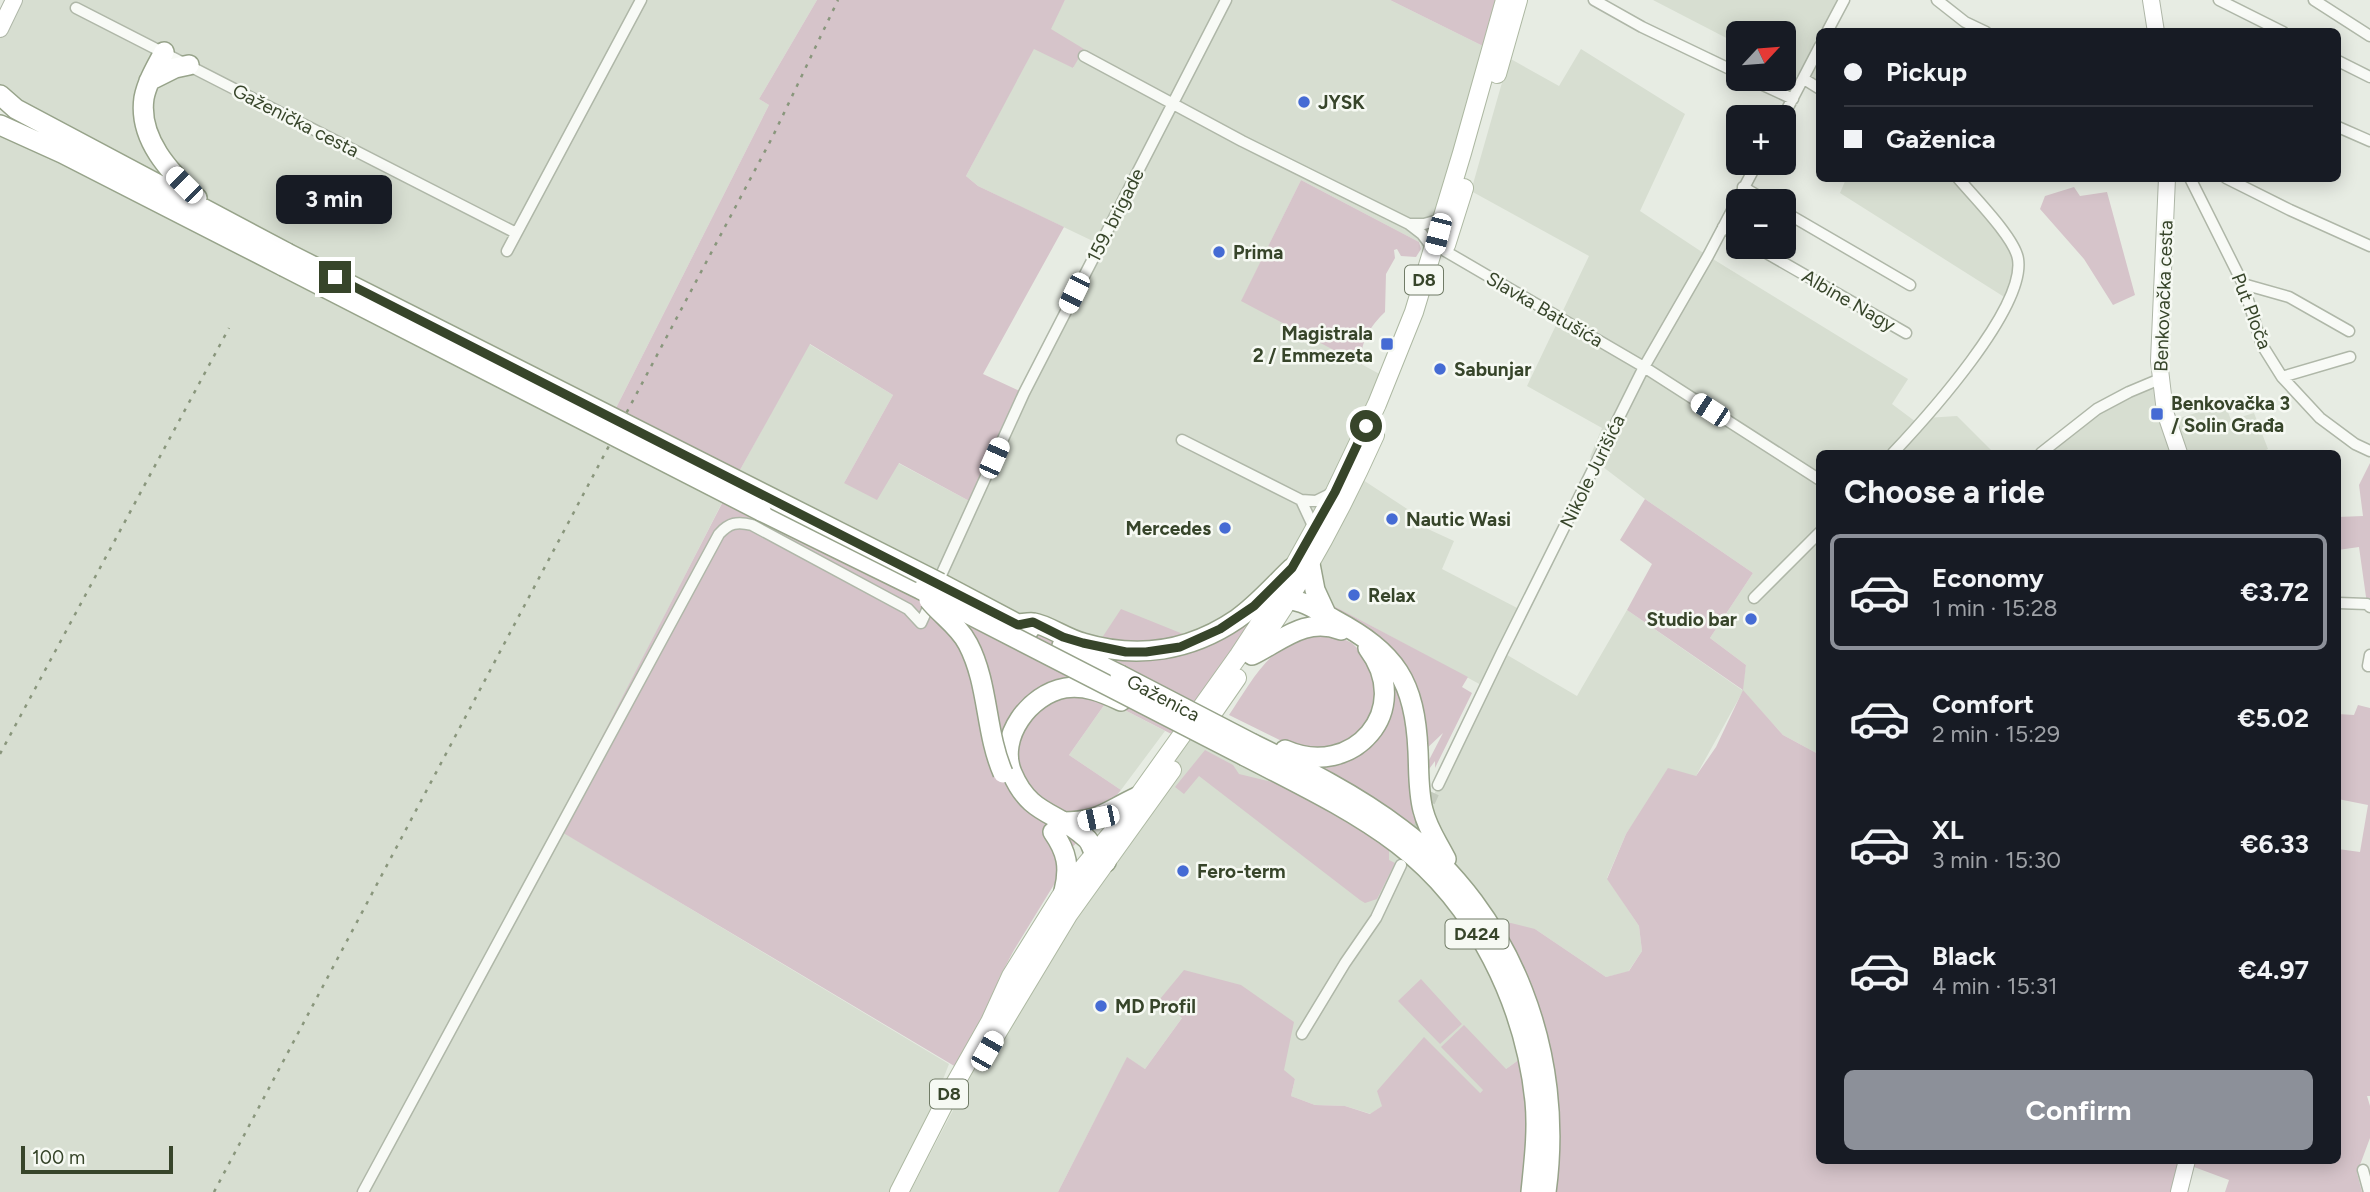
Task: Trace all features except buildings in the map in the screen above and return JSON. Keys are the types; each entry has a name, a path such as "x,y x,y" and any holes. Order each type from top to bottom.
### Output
{"highway":[{"path":"164,52 149,81 144,100 148,133 169,171 212,213"},
{"path":"149,81 175,68 189,65"},
{"name":"D424","path":"0,96 16,109 212,213 285,259"},
{"name":"D424","path":"0,125 285,259"},
{"name":"Gaženica","path":"285,259 750,505 1161,713 1249,750"},
{"name":"Gaženica","path":"285,259 1018,625 1249,750"},
{"path":"1018,625 1033,622 1063,637 1110,650 1164,650 1198,640 1237,619 1301,566 1327,616"},
{"path":"922,590 967,640 980,672 994,751 1007,772 1015,795 1031,814 1085,837 1100,858"},
{"path":"1283,599 1327,616 1374,643 1406,683 1414,708 1423,810 1431,836 1455,879"},
{"path":"1249,750 1266,742 1297,756 1310,758 1352,749 1371,734 1379,722 1384,694 1383,677 1377,660 1367,646 1338,628 1311,626 1292,631 1252,655"},
{"path":"1007,772 1011,734 1019,720 1029,707 1056,691 1088,688 1149,713 1161,713"},
{"name":"D424","path":"1249,750 1354,796 1402,829 1437,859 1476,906 1511,961 1537,1031 1545,1063 1550,1102 1550,1152 1546,1192"},
{"name":"D424","path":"1249,750 1399,844 1432,874 1472,925 1504,983 1529,1056 1535,1104 1531,1192"},
{"path":"1057,827 1101,817 1137,797"},
{"path":"1057,827 1067,861 1064,891"}],"main road":[{"path":"0,29 14,0"},
{"name":"D8","path":"899,1192 990,1022 1011,976 1064,891 1100,858 1215,710 1252,655 1301,566 1352,487 1425,315 1439,251 1441,219 1505,0"},
{"name":"D8","path":"1301,566 1314,528 1335,492 1377,404 1439,251 1518,0"},
{"path":"2151,0 2155,28"},
{"name":"Benkovačka cesta","path":"2167,182 2159,361 2165,412 2178,450"},
{"name":"D8","path":"912,1192 956,1104 1137,797 1283,599"},
{"path":"2179,1192 2186,1164"}],"street":[{"path":"507,251 641,0"},
{"name":"159. brigade","path":"363,1192 719,534 727,526 740,522 752,525 908,609 921,622 928,610 940,573 1024,393 1226,0"},
{"path":"1594,0 1642,27 1726,67"},
{"path":"1829,28 1844,0"},
{"path":"1937,0 1965,22 1978,28"},
{"path":"2219,0 2275,28"},
{"path":"2314,0 2370,36"},
{"name":"Gaženička cesta","path":"76,8 516,233"},
{"path":"1790,105 1816,54"},
{"name":"Slavka Batušića","path":"1084,56 1242,141 1409,224 1439,251 1644,367 1816,478"},
{"path":"2341,62 2370,77"},
{"path":"1804,79 1816,86"},
{"path":"1776,91 1793,99"},
{"path":"2341,128 2370,141"},
{"name":"Nikole Jurišića","path":"1438,785 1644,367 1750,175"},
{"path":"1896,450 1926,418 1974,356 2009,300 2017,276 2018,260 2013,246 1961,182"},
{"name":"Put Ploča","path":"2191,182 2244,284 2262,345 2281,377 2320,418 2355,444 2370,451"},
{"path":"2234,182 2370,246"},
{"path":"1409,224 1424,224 1441,219"},
{"path":"1796,219 1910,285"},
{"name":"Albine Nagy","path":"1777,259 1906,333"},
{"path":"2244,284 2289,297 2348,331"},
{"path":"2281,377 2350,357"},
{"path":"2045,450 2097,409 2160,379"},
{"path":"1182,440 1301,500 1316,501 1335,492"},
{"path":"1301,500 1314,528"},
{"path":"1754,598 1816,535"},
{"path":"2341,603 2367,604 2370,607"},
{"path":"2370,655 2370,666"},
{"path":"1302,1034 1376,918 1401,865"},
{"path":"2363,1170 2369,1192"}],"shaded area":[{"path":"14,0 817,0 759,99 769,105 614,412 0,95 0,29"},
{"path":"817,0 1065,0 1051,29 1084,49 1073,68 1034,49 966,176 978,186 1064,227 983,374 1024,393 973,503 899,463 877,500 844,483 893,395 810,344 735,479 1088,659 1121,609 1198,640 1266,613 1185,741 1107,701 1069,755 1121,790 1060,862 1058,878 1014,950 999,978 989,1009 956,1067 555,828 734,480 614,412 769,105 759,99"},
{"path":"1065,0 1390,0 1491,50 1434,250 1301,180 1242,300 1387,378 1275,599 1220,629 1098,647 1088,659 735,479 809,344 893,395 844,483 898,463 973,503 1099,244 978,186 966,176 1034,48 1074,68 1050,29"},
{"path":"1390,0 1505,0 1491,50"},
{"path":"1653,0 1844,0 1831,28 1816,28 1816,89 1796,76 1796,21 1726,21 1726,38"},
{"path":"1581,49 1685,114 1640,211 1908,379 1892,404 1916,422 1926,418 1957,416 1991,450 1816,450 1816,753 1783,735 1743,691 1696,776 1644,808 1626,834 1607,878 1639,926 1642,951 1628,972 1606,977 1535,929 1534,1049 1506,1069 1480,1093 1382,1106 1371,1114 1345,1106 1315,1105 1291,1096 1295,1079 1182,1018 1145,1069 1127,1058 1058,1192 910,1192 1032,960 1197,724 1410,845 1485,687 1332,605 1315,590 1318,567 1363,480 1421,518 1417,524 1454,541 1442,569 1523,611 1502,652 1577,696 1627,610 1742,690 1746,665 1710,638 1753,573 1645,499 1590,457 1602,428 1527,386 1589,256 1471,191 1509,58 1559,86"},
{"path":"0,125 727,493 556,828 949,1064 899,1192 0,1192"},
{"path":"1301,180 1419,242 1421,249 1416,257 1401,256 1397,249 1394,250 1395,258 1386,274 1385,312 1367,336 1362,350 1362,365 1241,301"},
{"path":"1845,182 1960,182 2018,260 2009,300 1840,193"},
{"path":"2074,187 2080,196 2107,192 2135,295 2113,305 2084,259 2040,209 2045,196"},
{"path":"2160,379 2173,420 2225,404 2231,420 2254,413 2268,449 2045,450 2097,409"},
{"path":"2370,463 2370,604 2367,604 2359,547 2341,550 2341,517 2363,516 2359,485"},
{"path":"1645,499 1753,573 1710,638 1746,665 1743,690 1627,610 1652,564 1620,540"},
{"path":"1332,605 1468,677 1462,687 1472,693 1435,768 1435,761 1424,776 1443,733 1423,752 1414,687 1401,659 1391,646 1377,635"},
{"path":"1333,634 1352,643 1368,659 1377,695 1365,727 1344,746 1300,750 1229,715 1262,666 1284,647 1311,635"},
{"path":"1380,657 1407,706 1413,816 1417,818 1431,846 1312,765 1378,731"},
{"path":"1743,690 1783,735 1816,753 1816,1164 2186,1164 2179,1192 1058,1192 1127,1057 1145,1069 1182,1018 1160,999 1184,970 1241,985 1294,1022 1284,1070 1295,1079 1291,1096 1315,1105 1345,1106 1370,1114 1382,1106 1377,1091 1424,1037 1480,1093 1483,1090 1441,1047 1464,1025 1506,1069 1534,1049 1481,924 1511,923 1535,929 1606,977 1629,971 1642,951 1639,926 1607,879 1626,834 1668,768 1696,776 1716,747"},
{"path":"1107,701 1165,731 1121,790 1069,755"},
{"path":"2358,705 2370,708 2370,1096 2367,1096 2370,1106 2370,1138 2357,1173 2362,1192 2225,1192 2229,1180 2186,1164 2341,1164 2341,849 2360,852 2368,805 2341,800 2341,714 2354,715"},
{"path":"1205,750 1233,765 1239,774 1284,785 1365,831 1389,849 1389,860 1395,863 1377,899 1365,903 1360,900 1199,776 1184,794 1175,787"},
{"path":"1421,979 1462,1024 1440,1044 1398,1001"}],"tunnel":[{"path":"1411,843 1438,785"}],"railway":[{"path":"214,1192 773,136 838,0"},
{"path":"0,754 229,328"}],"place":[{"name":"JYSK","path":"1304,102"},
{"name":"Prima","path":"1219,252"},
{"name":"Magistrala 2 / Emmezeta","path":"1387,344"},
{"name":"Sabunjar","path":"1440,369"},
{"name":"Benkovačka 3 / Solin Građa","path":"2157,414"},
{"name":"Nautic Wasi","path":"1392,519"},
{"name":"Mercedes","path":"1225,528"},
{"name":"Relax","path":"1354,595"},
{"name":"Studio bar","path":"1751,619"},
{"name":"Fero-term","path":"1183,871"},
{"name":"MD Profil","path":"1101,1006"}],"route":[{"path":"335,277 1018,625 1033,622 1063,637 1110,650 1146,652 1180,647 1220,629 1254,606 1292,568 1335,492 1366,426"}]}
